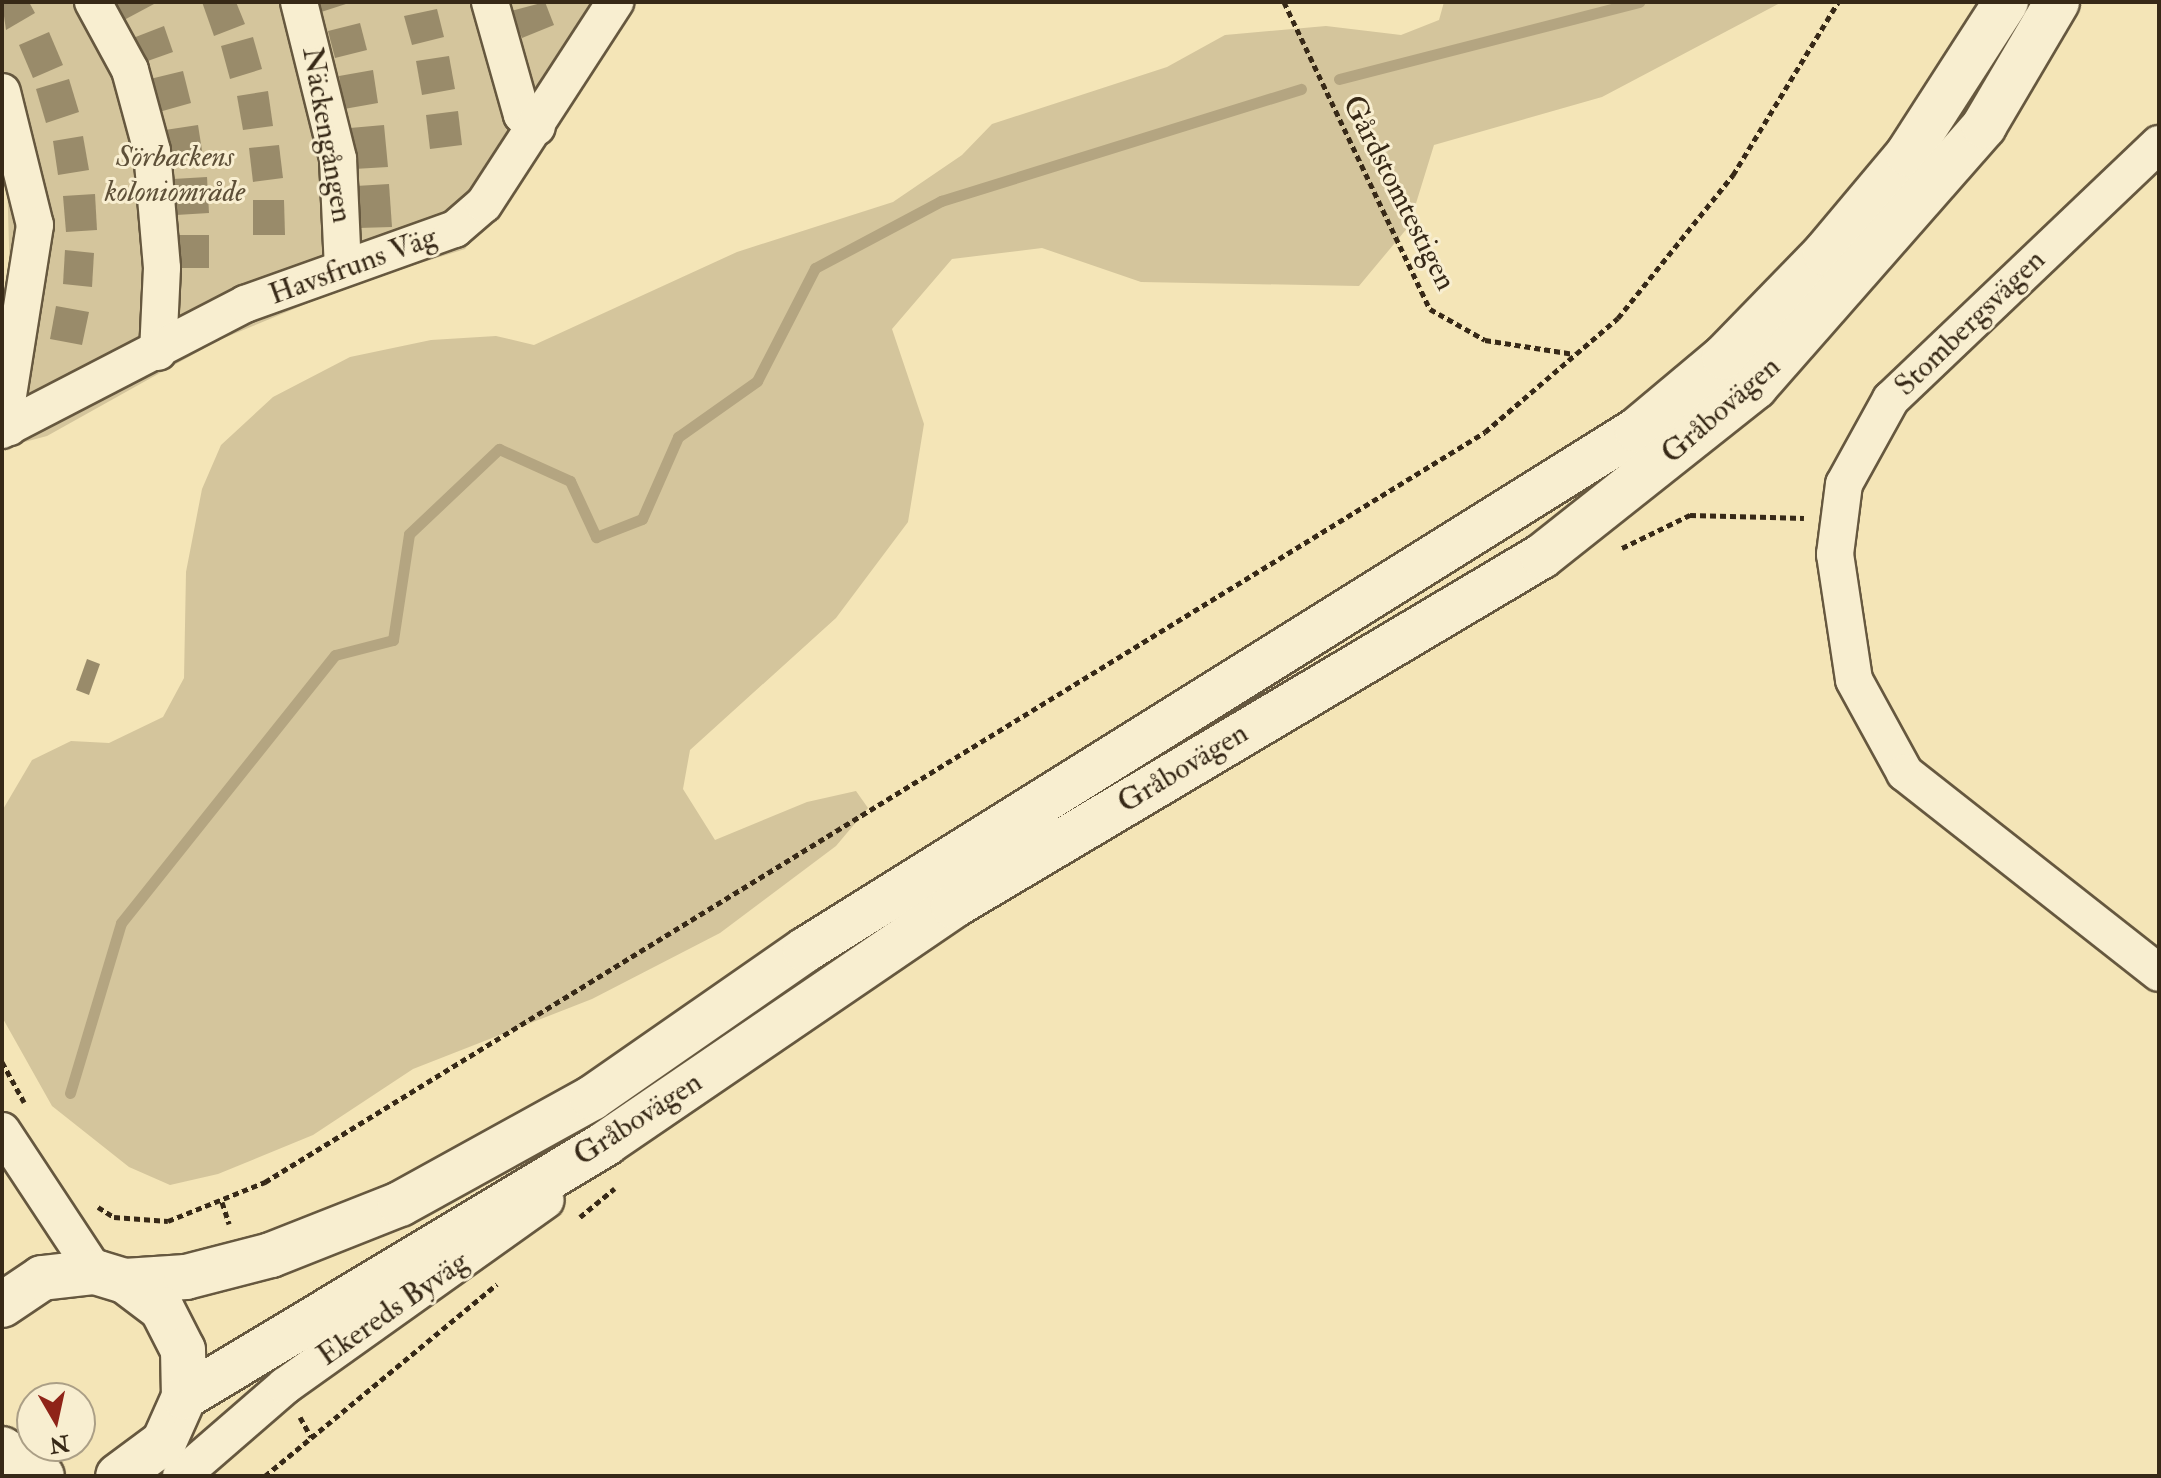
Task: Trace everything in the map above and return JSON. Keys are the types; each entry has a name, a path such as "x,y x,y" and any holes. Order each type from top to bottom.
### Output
{"main road":[{"name":"Gråbovägen","path":"2,1305 42,1278 186,1277 271,1255 400,1204 592,1098 818,942 1637,430 1724,357 1825,253 1908,154 2006,2"},
{"name":"Gråbovägen","path":"184,1397 606,1143 953,906 1542,556 1755,387 1884,246 1984,126 2057,2"},
{"path":"110,1276 175,1329 184,1397 167,1465 118,1476"}],"street":[{"path":"93,2 130,70 152,151 162,268 158,352"},
{"name":"Näckengången","path":"299,2 338,159 343,268"},
{"path":"490,2 522,115 537,127"},
{"name":"Havsfruns Väg","path":"6,429 245,304 455,229 484,204 537,127 615,2"},
{"path":"2,92 35,225 5,414 6,429"},
{"name":"Stombergsvägen","path":"2159,144 1900,389 1862,444 1837,520 1841,624 1854,680 1905,773 2159,973"},
{"path":"14,1120 110,1276"},
{"name":"Ekereds Byväg","path":"167,1465 285,1386 553,1196 606,1143"}],"path":[{"name":"Gårdstomtestigen","path":"1284,2 1430,309 1485,340 1575,354"},
{"path":"85,1198 114,1217 168,1221 265,1182 1485,432 1618,318 1733,175 1838,2"},
{"path":"1615,552 1690,515 1837,520"},
{"path":"2,1062 14,1120"},
{"path":"576,1220 625,1181"},
{"path":"265,1476 502,1280"}],"green space":[{"name":"Sörbackens koloniområde","path":"2,2 638,2 465,249 354,284 219,340 47,436 2,448 10,280"},
{"path":"1444,2 1782,2 1602,97 1434,145 1409,226 1359,286 1141,282 1042,248 952,259 892,329 924,424 908,522 836,618 690,750 683,789 715,840 807,802 856,791 868,808 836,846 720,933 592,999 413,1069 313,1135 218,1174 170,1185 129,1167 52,1106 2,1017 2,811 32,760 71,741 109,743 163,717 184,678 186,572 202,489 221,445 273,397 350,357 431,340 496,336 534,345 737,252 893,202 962,155 992,124 1167,67 1225,35 1326,26 1401,35 1439,20"}],"building":[{"path":"2,2 29,2 35,13 6,30"},
{"path":"116,2 153,2 154,4 124,20"},
{"path":"202,2 236,2 245,24 214,36"},
{"path":"315,2 349,2 349,3 318,13"},
{"path":"545,2 554,25 522,38 511,11"},
{"path":"437,9 444,37 412,45 404,16"},
{"path":"360,23 367,50 335,58 328,31"},
{"path":"164,26 173,52 142,63 133,38"},
{"path":"49,32 63,65 33,78 19,45"},
{"path":"253,37 262,69 230,79 221,46"},
{"path":"449,56 455,89 422,95 416,61"},
{"path":"373,70 378,103 344,109 339,76"},
{"path":"183,71 191,103 159,112 150,79"},
{"path":"69,79 79,112 46,123 36,89"},
{"path":"268,91 273,126 243,130 237,96"},
{"path":"458,111 462,145 430,149 426,115"},
{"path":"198,125 203,157 170,162 165,130"},
{"path":"384,125 388,167 354,169 350,128"},
{"path":"83,136 89,170 58,175 53,141"},
{"path":"279,145 283,178 253,182 249,148"},
{"path":"207,177 209,213 176,215 173,179"},
{"path":"389,184 392,227 358,228 356,186"},
{"path":"95,194 97,230 66,232 63,196"},
{"path":"253,200 284,200 285,235 253,235"},
{"path":"175,235 209,235 209,268 175,268"},
{"path":"65,250 94,253 92,287 63,284"},
{"path":"56,306 89,312 82,345 50,339"},
{"path":"87,659 100,664 89,695 76,690"}],"waterway":[{"path":"1339,79 1639,2"},
{"path":"70,1093 121,923 335,655 393,640 409,534 499,449 570,481 596,537 642,519 678,437 757,381 815,268 941,201 1301,89"}]}
